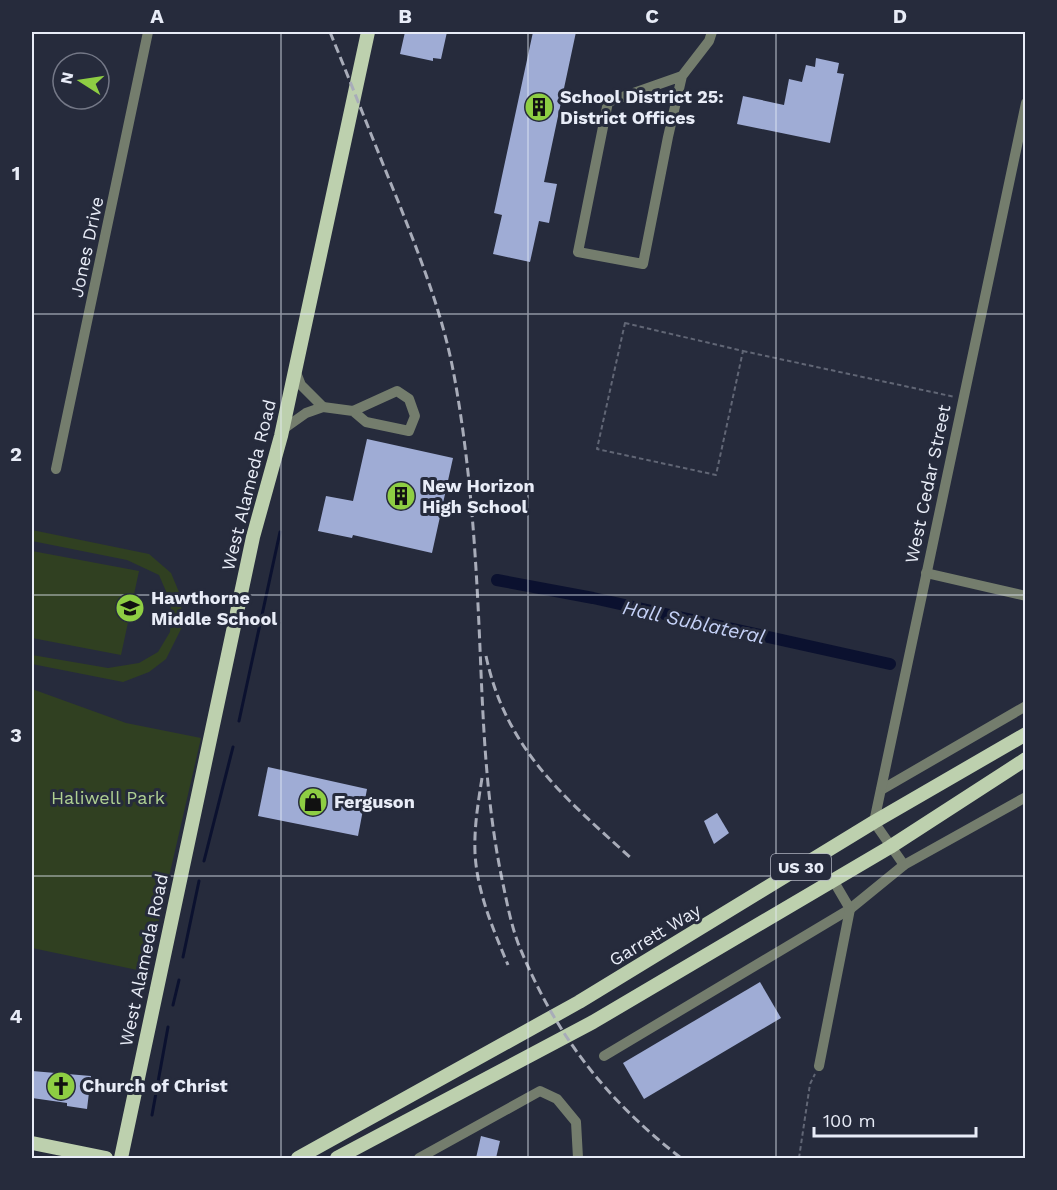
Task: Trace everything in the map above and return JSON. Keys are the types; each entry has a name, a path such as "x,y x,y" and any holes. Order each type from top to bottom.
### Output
{"main road":[{"name":"West Alameda Road","path":"121,1158 253,537 282,430 368,32"},
{"name":"Garrett Way","path":"298,1158 579,1002 874,822 1026,734"},
{"name":"US 30","path":"337,1158 593,1022 890,847 1026,759"},
{"path":"362,1158 371,1139"},
{"path":"32,1143 106,1158"}],"street":[{"name":"Jones Drive","path":"56,469 148,32"},
{"path":"682,76 608,102 578,252 643,264 682,76 710,41 712,32"},
{"name":"West Cedar Street","path":"874,822 1026,103"},
{"path":"295,370 301,385 323,407"},
{"path":"282,430 306,413 323,407 353,411 397,391 409,399 415,416 409,431 366,422 353,411"},
{"path":"926,573 1026,596"},
{"path":"881,790 1026,706"},
{"path":"604,1056 850,909 904,865 1026,797"},
{"path":"874,822 904,865"},
{"path":"819,1066 850,909 833,880"},
{"path":"419,1158 540,1091 557,1099 576,1122 578,1158"}],"path":[{"path":"743,351 716,475 597,449 625,323 963,399"},
{"path":"799,1158 810,1084 819,1066"}],"green space":[{"path":"32,530 149,554 171,573 181,597 182,627 166,659 149,672 123,682 32,664 32,655 108,668 139,663 158,652 170,632 171,603 159,575 127,560 32,541"},
{"path":"32,551 139,571 121,655 32,638"},
{"name":"Haliwell Park","path":"32,689 126,723 201,738 147,972 32,948"}],"building":[{"path":"405,32 447,32 441,59 433,58 433,61 400,54"},
{"name":"School District 25: District Offices","path":"533,32 576,32 544,182 557,184 549,223 539,221 530,262 493,254 502,215 494,213"},
{"path":"816,58 839,63 837,73 844,74 830,143 737,124 743,96 784,105 789,79 802,82 806,65 815,67"},
{"name":"New Horizon High School","path":"367,439 453,458 432,553 353,535 352,538 318,531 326,496 353,501"},
{"name":"Ferguson","path":"268,767 367,789 358,836 258,816"},
{"path":"717,813 729,833 714,844 704,821"},
{"path":"760,982 781,1018 644,1099 623,1063"},
{"name":"Church of Christ","path":"32,1071 91,1076 87,1109 67,1106 67,1103 32,1098"},
{"path":"481,1136 500,1141 496,1158 476,1158"}],"waterway":[{"path":"239,721 280,532"},
{"name":"Hall Sublateral","path":"497,580 593,598 890,664"},
{"path":"204,861 233,747"},
{"path":"183,957 199,881"},
{"path":"173,1005 179,980"},
{"path":"152,1115 168,1027"}],"railway":[{"path":"330,32 422,265 444,330 454,375 473,523 490,805 498,858 518,943 548,1006 584,1062 629,1112 681,1158"},
{"path":"486,656 495,689 523,745 562,793 632,859"},
{"path":"482,778 475,834 476,868 487,910 508,965"}],"place":[{"name":"School District 25: District Offices","path":"539,107"},
{"name":"New Horizon High School","path":"401,496"},
{"name":"Hawthorne Middle School","path":"130,608"},
{"name":"Ferguson","path":"313,802"},
{"name":"Church of Christ","path":"61,1086"}]}
